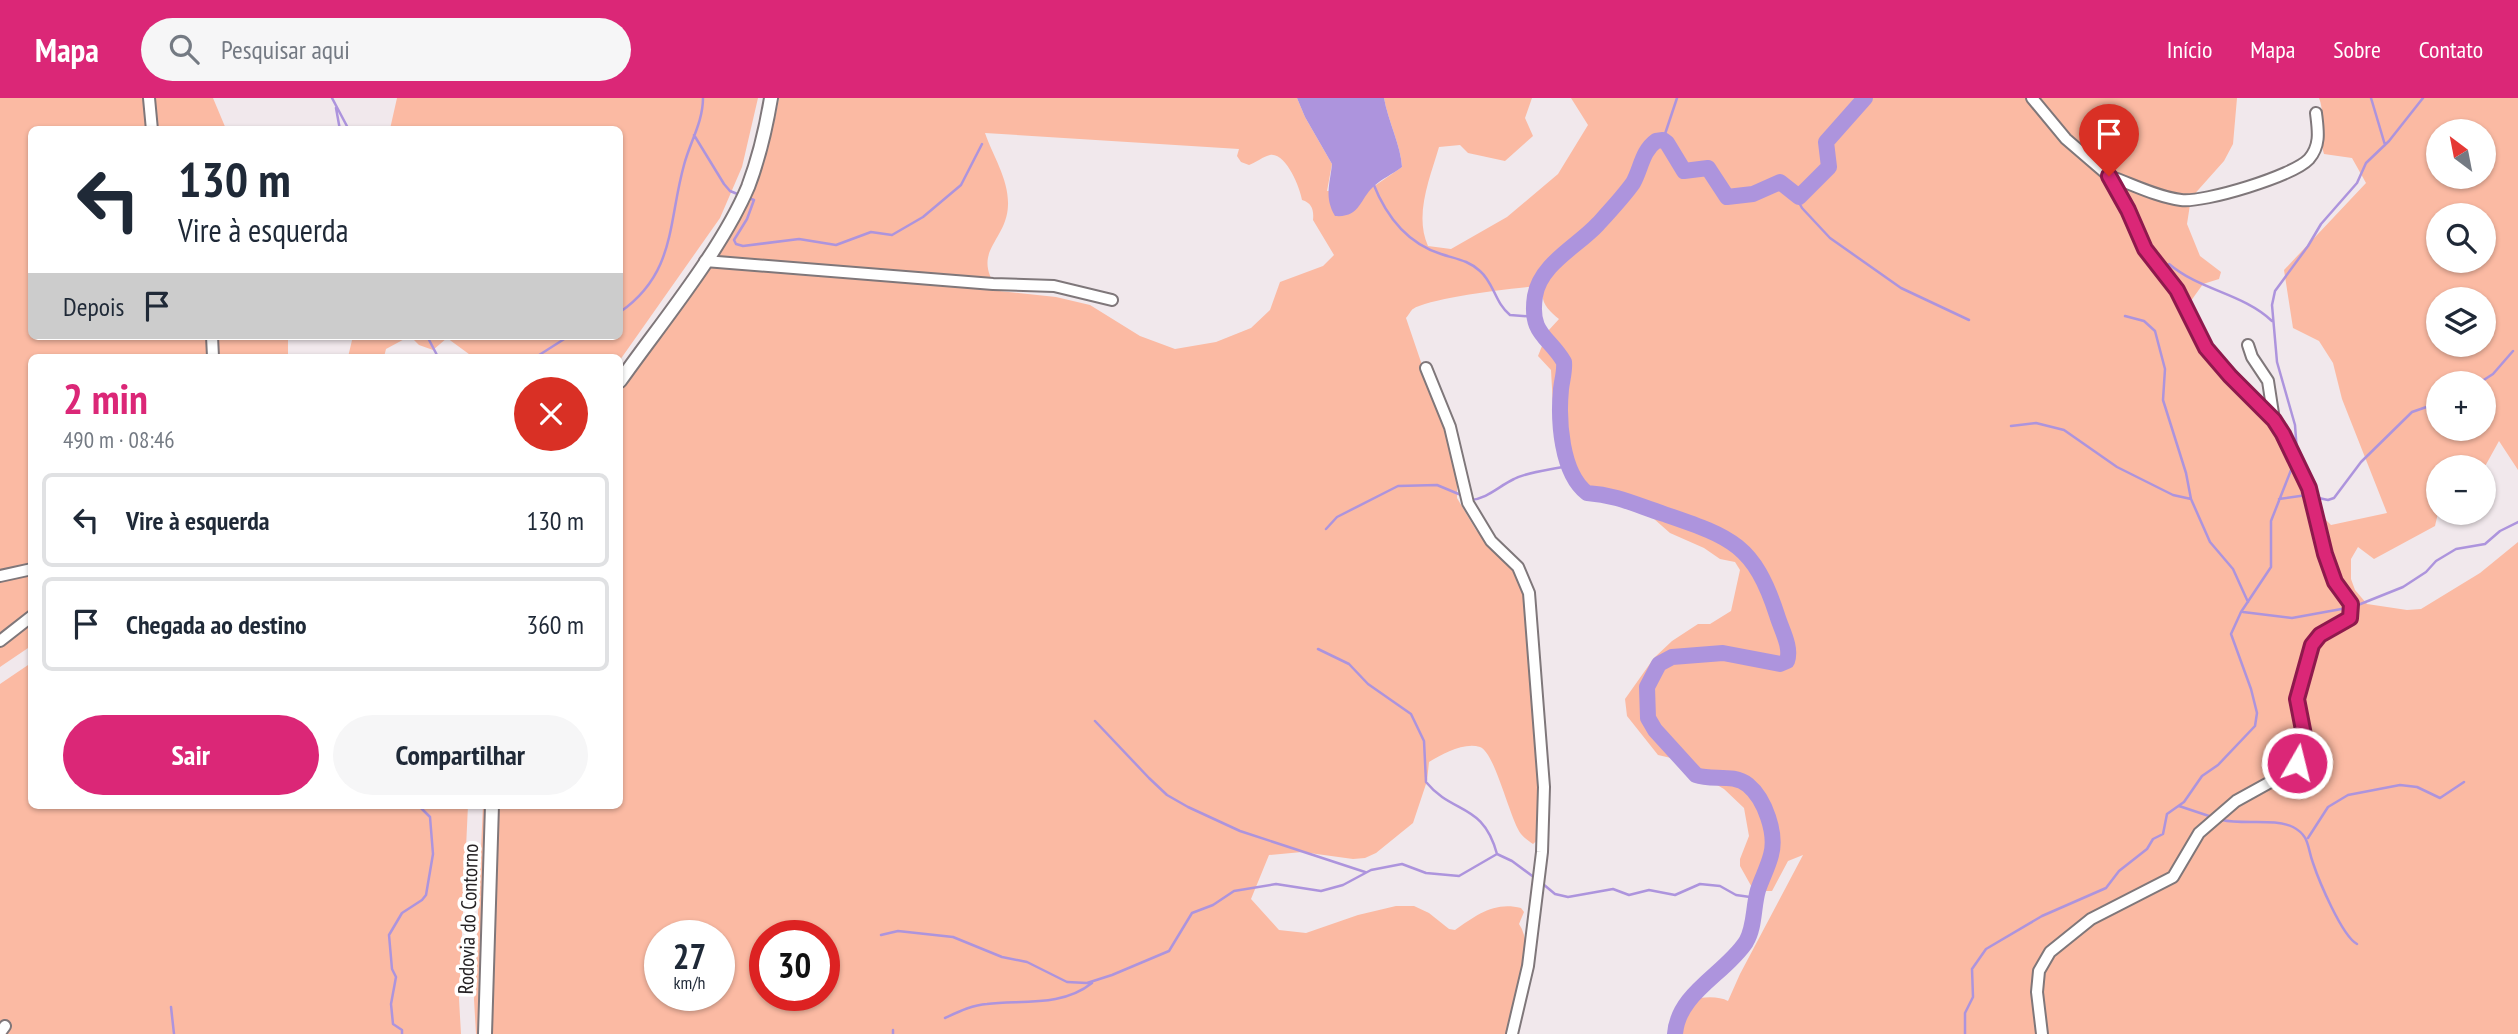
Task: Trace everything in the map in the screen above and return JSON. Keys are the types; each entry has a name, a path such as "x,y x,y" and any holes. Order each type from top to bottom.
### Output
{"main road":[{"path":"623,377 705,261 747,187 766,133 771,98"},
{"name":"Rodovia do Contorno","path":"485,1034 492,809"}],"street":[{"path":"149,98 152,126"},
{"path":"2032,98 2066,139 2109,176 2145,249 2177,290 2206,348 2274,420 2309,488 2332,575 2351,604 2352,612 2350,618 2320,635 2312,645 2297,699 2304,735 2297,763 2288,773 2236,801 2199,833 2173,877 2091,919 2049,952 2039,971 2037,992 2042,1034"},
{"path":"2109,176 2179,200 2199,199 2238,190 2308,160 2317,147 2319,136 2316,113"},
{"path":"705,261 993,284 1054,286 1112,300"},
{"path":"2248,345 2252,357 2268,380 2274,420"},
{"path":"1426,368 1450,427 1468,503 1491,541 1518,567 1529,593 1544,787 1542,852 1528,966 1512,1034"},
{"path":"0,576 28,570"},
{"path":"0,641 28,619"}],"shaded area":[{"path":"0,98 213,98 225,126 28,126 28,340 288,340 288,354 28,354 28,648 0,667"},
{"path":"397,98 758,98 742,167 720,218 623,356 469,354 450,340 623,340 623,126 391,126"},
{"path":"779,98 1297,98 1332,164 1327,191 1373,187 1402,167 1384,98 1532,98 1525,118 1533,136 1505,161 1468,153 1460,145 1439,147 1425,196 1424,234 1428,246 1451,249 1507,217 1558,174 1588,125 1571,98 2237,98 2233,144 2224,161 2191,198 2187,224 2200,256 2221,272 2219,279 2203,284 2188,305 2202,335 2258,400 2318,512 2331,525 2387,513 2342,399 2333,363 2319,341 2293,328 2284,270 2366,183 2352,158 2324,154 2319,98 2518,98 2518,470 2499,441 2491,455 2426,455 2426,525 2435,526 2374,559 2358,547 2351,559 2351,579 2355,590 2367,604 2407,610 2421,609 2480,573 2518,542 2518,1034 1677,1034 1676,1010 1687,1002 1701,998 1728,1001 1803,855 1788,861 1772,891 1754,891 1740,866 1749,836 1744,808 1724,789 1671,758 1658,755 1627,716 1625,699 1654,658 1672,641 1698,624 1710,624 1731,611 1740,570 1735,562 1720,559 1704,548 1670,533 1637,504 1588,485 1573,465 1559,457 1555,443 1551,370 1538,356 1548,331 1559,319 1543,301 1545,286 1498,290 1437,301 1413,309 1406,318 1422,365 1437,390 1457,466 1457,498 1476,530 1516,571 1532,608 1541,837 1533,844 1521,834 1486,752 1480,747 1461,747 1429,762 1427,781 1413,823 1376,853 1353,859 1302,852 1269,855 1251,899 1279,930 1306,933 1358,915 1396,906 1414,906 1429,913 1449,929 1455,930 1494,908 1521,908 1524,912 1519,924 1524,935 1526,962 1510,1034 476,1034 474,999 483,809 623,809 623,389 724,245 758,174","holes":["985,133 1239,149 1237,156 1241,162 1249,165 1270,155 1276,156 1287,165 1302,200 1312,207 1313,220 1334,255 1323,266 1280,282 1270,310 1251,328 1216,342 1175,349 1140,336 1090,305 1056,297 999,291 991,277 988,256 1006,218 1008,196"]},
{"path":"1297,98 1384,98 1402,167 1376,184 1350,214 1335,216 1329,190 1332,164"},
{"path":"352,340 403,340 386,349 385,354 349,354"},
{"path":"414,340 445,340 433,350"},
{"path":"28,665 28,809 468,809 459,999 461,1034 0,1034 0,684"}],"waterway":[{"path":"332,98 347,126"},
{"path":"623,310 638,297 661,263 684,165 701,115 703,98"},
{"path":"1663,140 1677,98"},
{"path":"1675,1034 1678,1020 1693,995 1737,953 1749,936 1758,890 1771,855 1772,837 1768,817 1760,799 1748,785 1736,779 1696,775 1655,730 1648,718 1647,687 1659,664 1672,657 1723,653 1780,664 1787,661 1787,644 1759,573 1737,546 1687,522 1617,498 1587,493 1578,484 1567,459 1561,430 1560,402 1564,362 1538,327 1534,309 1535,296 1544,274 1598,224 1633,183 1642,160 1656,141 1663,140 1667,143 1684,171 1708,168 1727,197 1753,194 1780,182 1799,197 1829,167 1826,142 1865,98"},
{"path":"2371,98 2385,145"},
{"path":"2297,452 2295,425 2277,362 2272,305 2275,291 2321,224 2357,183 2366,163 2389,141 2423,98"},
{"path":"336,108 339,126"},
{"path":"694,135 724,184 730,191 740,195"},
{"path":"746,197 754,200 747,219 734,240 736,244 743,246 799,239 836,245 871,232 892,235 923,217 961,185 982,144"},
{"path":"1373,183 1391,217 1417,243 1475,267 1485,276 1501,305 1510,315 1536,317"},
{"path":"1796,197 1802,208 1830,238 1901,288 1969,320"},
{"path":"2169,264 2194,280 2248,304 2272,321"},
{"path":"2125,316 2144,321 2155,331 2165,369 2163,400 2186,473 2191,499 2210,542 2233,569 2248,602"},
{"path":"429,340 436,354"},
{"path":"541,354 563,340"},
{"path":"2496,371 2513,351"},
{"path":"2314,497 2328,500 2334,498 2361,462 2412,412 2426,407"},
{"path":"2011,426 2036,423 2064,430 2117,467 2173,495 2191,499"},
{"path":"1965,1034 1965,1013 1973,997 1972,969 1986,949 2042,916 2106,888 2119,871 2147,849 2153,839 2163,834 2167,814 2184,802 2202,776 2218,765 2255,726 2257,713 2251,689 2231,634 2241,612 2271,567 2271,521 2293,465"},
{"path":"1470,500 1487,495 1520,476 1567,466"},
{"path":"1326,529 1337,517 1398,486 1437,485 1461,495"},
{"path":"2279,499 2307,495"},
{"path":"2353,607 2403,587 2456,549 2485,544 2500,531 2518,522"},
{"path":"2243,612 2292,618 2347,608"},
{"path":"1318,649 1349,664 1368,684 1411,714 1424,741 1426,782 1484,825 1497,854"},
{"path":"1095,721 1167,795 1188,807 1240,831 1365,872"},
{"path":"2308,838 2328,807 2348,795 2400,785 2417,787 2440,798 2464,782"},
{"path":"2179,806 2212,817"},
{"path":"402,1034 402,1030 393,1024 391,1004 396,977 392,969 389,935 402,913 426,895 433,854 430,817 422,809"},
{"path":"2222,820 2286,824 2298,830 2307,842 2332,907 2351,939 2357,944"},
{"path":"1497,854 1535,878"},
{"path":"881,935 898,931 953,937 1002,957 1027,962 1067,982 1087,983 1169,951 1192,913 1213,905 1234,891 1276,884 1321,891 1343,885 1371,870 1402,864 1426,873 1459,876 1497,854"},
{"path":"1543,884 1555,894 1568,897 1613,889 1629,895 1649,890 1675,895 1700,884 1720,886 1736,895 1757,898"},
{"path":"945,1018 981,1005 1041,1001 1068,996 1092,983"},
{"path":"171,1007 174,1034"}],"route":[{"path":"2109,176 2145,249 2177,290 2206,348 2274,420 2283,434 2309,488 2332,575 2351,604 2350,618 2320,635 2312,645 2297,699 2304,735 2297,763"}]}
